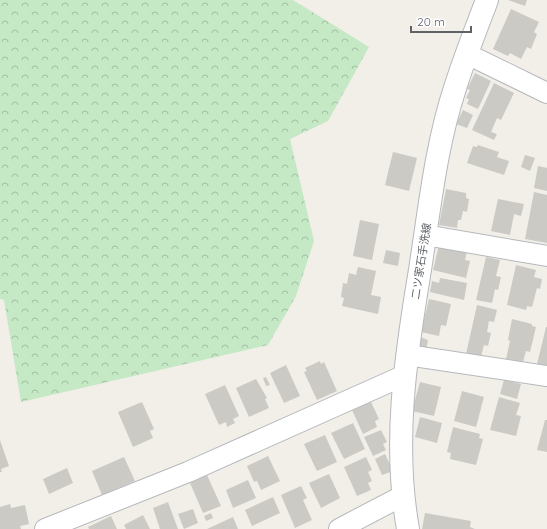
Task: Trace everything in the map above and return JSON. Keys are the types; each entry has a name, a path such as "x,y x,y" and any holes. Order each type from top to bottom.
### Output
{"street":[{"name":"二ツ家石手洗線","path":"408,529 402,496 401,413 406,365 425,235 440,147 454,89 487,0"},
{"path":"467,54 547,93"},
{"path":"425,235 547,256"},
{"path":"44,529 188,472 406,365 547,376"},
{"path":"339,529 402,496"}],"green space":[{"path":"0,0 293,0 369,47 328,121 290,139 314,241 296,296 268,345 21,402 4,300 0,299"}],"building":[{"path":"508,0 527,0 525,6"},
{"path":"511,9 539,22 534,32 537,34 531,49 527,47 521,59 510,53 508,56 493,49"},
{"path":"475,73 491,81 478,109 467,104 469,99 466,98 470,90 467,89"},
{"path":"494,83 514,93 501,120 497,118 491,132 497,134 494,140 472,130"},
{"path":"463,110 473,115 467,128 456,124"},
{"path":"478,145 499,152 497,157 509,161 504,175 467,163 473,146 477,147"},
{"path":"393,152 417,158 409,191 385,185"},
{"path":"525,155 535,158 530,171 521,167"},
{"path":"538,166 547,168 547,191 534,188"},
{"path":"446,189 466,193 466,198 469,199 467,212 463,211 461,220 458,220 457,228 439,225"},
{"path":"534,192 547,195 547,243 525,239"},
{"path":"498,199 524,204 521,216 514,214 510,235 491,231"},
{"path":"360,220 379,224 372,260 353,256"},
{"path":"439,245 467,251 465,260 470,261 466,278 433,270"},
{"path":"386,250 400,253 398,266 383,263"},
{"path":"486,257 500,260 496,276 501,277 498,290 495,289 492,303 476,300"},
{"path":"516,265 536,270 534,277 542,279 540,289 537,288 532,307 527,306 526,310 507,305"},
{"path":"358,267 376,271 371,295 381,297 378,314 342,306 344,298 341,297 343,283 347,284 349,273 356,275"},
{"path":"440,278 467,283 464,300 430,292 432,281 439,283"},
{"path":"429,299 451,304 446,326 441,325 439,336 421,332"},
{"path":"477,305 497,310 494,322 489,321 487,332 491,333 488,346 484,345 481,357 466,354"},
{"path":"512,319 532,324 532,326 536,327 530,352 526,351 523,362 506,359 510,341 508,340"},
{"path":"547,327 547,366 537,364"},
{"path":"420,337 428,340 426,351 417,348"},
{"path":"320,361 321,364 324,362 337,391 317,400 304,372 307,371 305,368"},
{"path":"286,365 300,396 284,403 270,373"},
{"path":"266,377 270,385 266,386 263,378"},
{"path":"256,379 267,398 265,399 269,408 249,417 236,388"},
{"path":"504,380 521,384 517,399 500,394"},
{"path":"420,382 441,387 434,416 412,411"},
{"path":"225,385 239,416 233,419 235,423 227,427 226,422 219,425 205,394"},
{"path":"462,391 484,397 476,427 454,421"},
{"path":"499,397 520,403 516,415 521,416 516,436 490,430"},
{"path":"142,402 154,429 150,431 153,438 133,447 118,412"},
{"path":"371,402 379,419 375,421 377,427 363,434 352,410"},
{"path":"420,417 442,423 437,443 415,437"},
{"path":"545,420 547,420 547,452 537,450"},
{"path":"353,423 365,449 344,459 331,433"},
{"path":"453,427 480,434 479,438 483,439 476,465 450,459 451,453 447,452"},
{"path":"381,430 387,442 383,444 386,450 373,456 364,437"},
{"path":"325,435 337,462 317,471 304,444"},
{"path":"0,440 9,466 1,469 2,472 0,472"},
{"path":"385,454 393,471 382,475 375,459"},
{"path":"268,456 280,481 261,490 257,481 254,482 247,466"},
{"path":"124,457 135,481 102,495 92,471"},
{"path":"366,457 372,470 368,472 372,481 368,483 371,490 357,496 344,467"},
{"path":"67,468 73,483 49,494 43,479"},
{"path":"329,474 340,498 321,508 309,483"},
{"path":"207,475 221,506 203,513 190,483"},
{"path":"248,480 256,498 233,508 226,490"},
{"path":"301,486 307,498 303,500 312,520 295,528 281,495"},
{"path":"273,497 280,513 252,526 245,510"},
{"path":"168,502 178,529 160,529 153,508"},
{"path":"10,504 11,508 25,505 29,524 20,526 21,529 0,529 0,507"},
{"path":"193,509 198,523 184,529 178,514"},
{"path":"211,513 213,518 206,521 204,516"},
{"path":"425,513 471,521 470,527 475,529 422,529"},
{"path":"143,515 150,529 126,529 124,525"},
{"path":"111,516 117,529 89,529 88,527"},
{"path":"233,517 238,529 207,529"}]}
